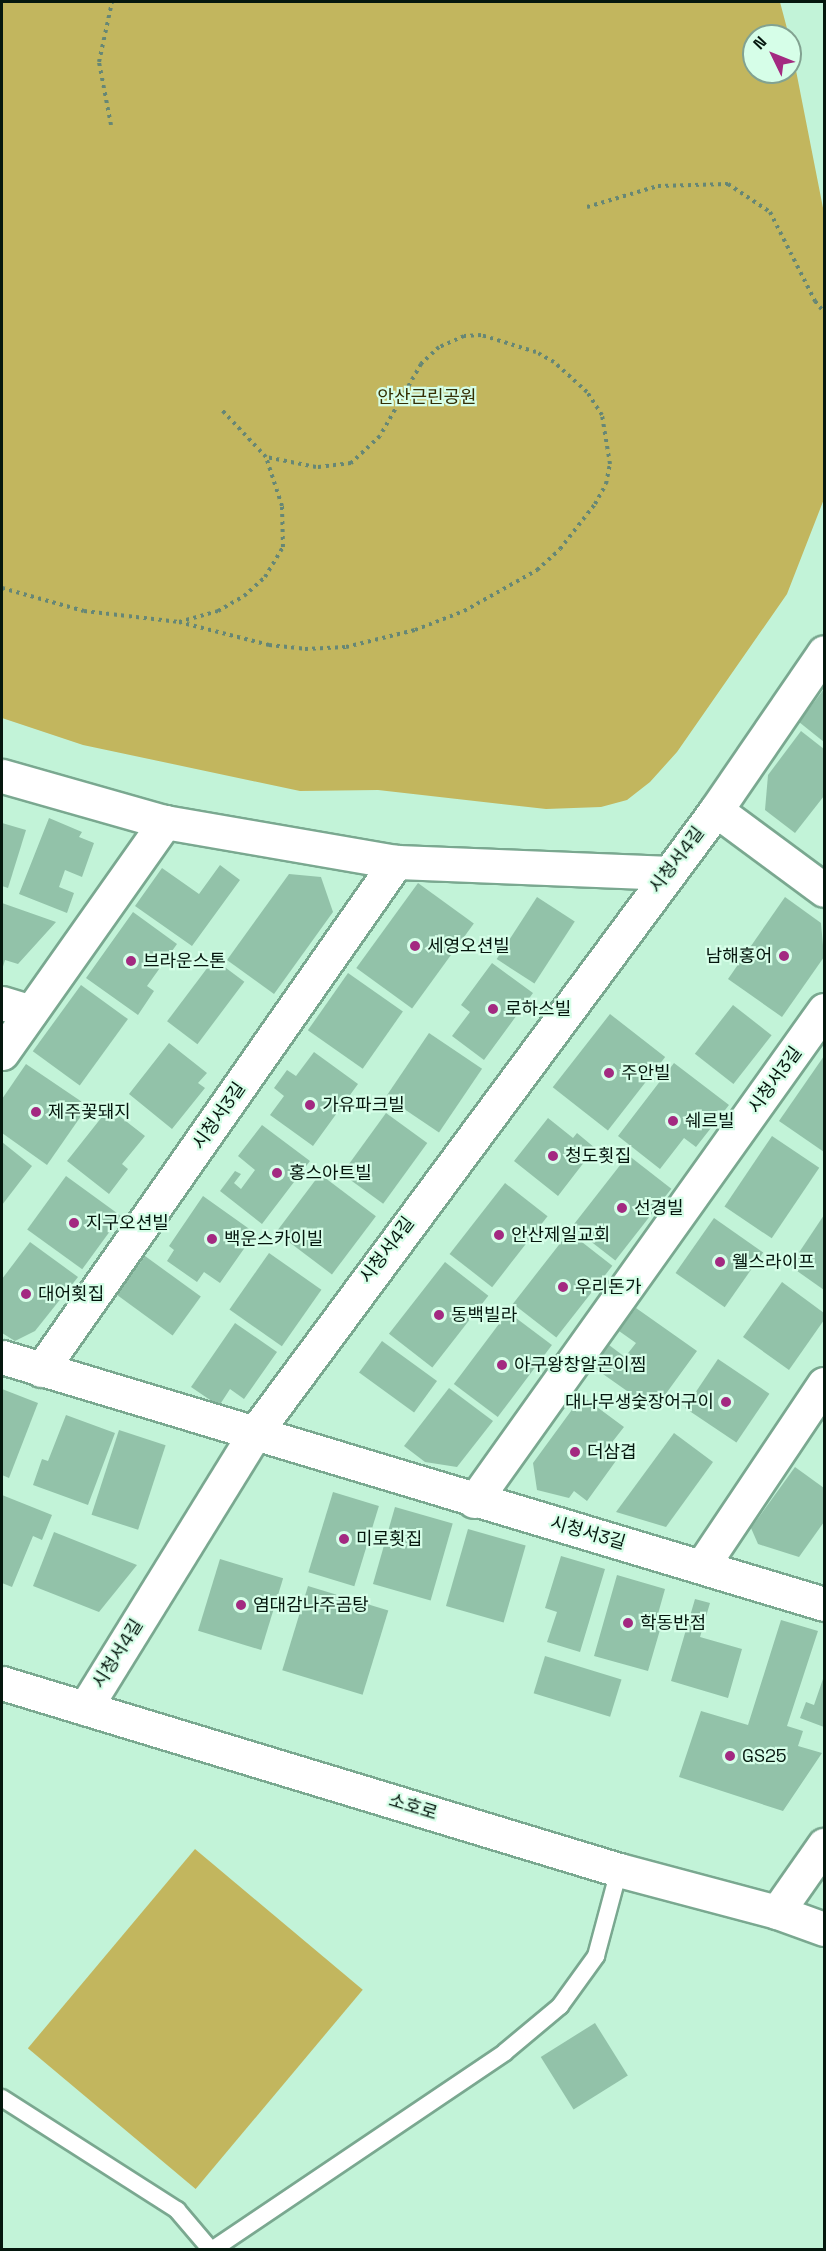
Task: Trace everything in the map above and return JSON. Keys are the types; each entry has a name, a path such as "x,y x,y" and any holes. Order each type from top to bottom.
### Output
{"street":[{"name":"시청서4길","path":"84,1708 254,1434 666,873 716,810 825,652"},
{"path":"2,776 165,822 396,862 666,873"},
{"name":"시청서4길","path":"716,810 825,890"},
{"path":"2,1053 16,1007 165,822"},
{"name":"시청서3길","path":"41,1370 396,862"},
{"name":"시청서3길","path":"474,1501 825,1010"},
{"name":"시청서3길","path":"2,1357 474,1501 702,1566 825,1604"},
{"path":"702,1566 825,1384"},
{"name":"소호로","path":"2,1683 619,1870 777,1912 825,1929"},
{"path":"777,1912 825,1845"}],"lane":[{"path":"2,2098 177,2210 212,2250 505,2052 560,2006 596,1956 619,1870"}],"path":[{"path":"111,2 99,62 111,125"},
{"path":"587,207 658,186 728,184 770,212 814,301 825,312"},
{"path":"2,588 84,611 179,622 269,645 305,649 346,647 415,630 464,611 537,570 560,549 595,504 606,484 610,464 609,437 602,415 587,392 554,362 536,352 481,335 464,336 439,347 421,364 380,436 351,464 316,467 266,457"},
{"path":"179,622 234,603 260,582 283,547 285,527 266,457 220,408"}],"green space":[{"name":"안산근린공원","path":"2,2 780,2 786,24 742,24 742,84 799,84 824,213 824,499 787,594 677,752 650,782 627,800 601,807 546,809 378,790 300,791 83,745 2,718"},
{"path":"195,1849 363,1990 196,2189 28,2048"}],"building":[{"path":"824,689 824,742 799,722"},
{"path":"801,731 824,749 824,796 795,833 765,810 768,775"},
{"path":"49,818 82,832 79,837 94,843 82,877 65,870 59,887 74,893 67,913 19,894"},
{"path":"2,823 26,830 8,888 2,886"},
{"path":"220,865 240,880 192,946 135,906 162,868 199,894"},
{"path":"289,874 321,877 333,912 274,994 227,960"},
{"name":"세영오션빌","path":"418,883 474,924 412,1009 356,968"},
{"path":"537,897 575,922 534,984 497,959"},
{"path":"785,897 821,923 824,957 782,1017 728,979"},
{"path":"2,903 56,922 18,964 5,960 2,970"},
{"name":"브라운스톤","path":"133,912 177,944 147,986 154,991 138,1015 86,978"},
{"path":"214,959 244,982 197,1044 167,1021"},
{"name":"로하스빌","path":"492,963 533,993 484,1060 452,1036 470,1012 461,1005"},
{"path":"348,973 403,1011 363,1069 308,1030"},
{"path":"81,985 128,1019 80,1085 33,1051"},
{"path":"733,1005 772,1035 733,1084 695,1054"},
{"name":"주안빌","path":"610,1014 665,1057 608,1130 553,1087"},
{"path":"429,1033 482,1069 439,1133 386,1097"},
{"path":"169,1043 207,1073 198,1083 205,1088 172,1129 129,1094"},
{"name":"가유파크빌","path":"314,1052 358,1084 313,1146 270,1115 284,1096 274,1088 287,1070 296,1076"},
{"path":"824,1056 824,1152 779,1121"},
{"name":"쉐르빌","path":"674,1063 729,1105 696,1147 684,1138 660,1169 618,1136"},
{"path":"26,1064 88,1106 47,1165 2,1133 2,1099"},
{"path":"109,1108 145,1136 122,1164 128,1169 109,1194 67,1161"},
{"path":"386,1113 427,1143 383,1204 342,1174"},
{"path":"548,1118 573,1138 577,1133 595,1148 558,1196 514,1161"},
{"name":"홍스아트빌","path":"262,1125 310,1161 262,1224 220,1191 235,1171 241,1174 234,1183 241,1189 255,1170 238,1156"},
{"path":"772,1136 819,1168 772,1238 724,1206"},
{"path":"2,1142 32,1166 2,1205"},
{"name":"선경빌","path":"628,1155 671,1189 615,1261 572,1227"},
{"path":"320,1174 376,1216 332,1274 276,1232"},
{"name":"지구오션빌","path":"66,1176 121,1216 82,1269 27,1229"},
{"name":"안산제일교회","path":"505,1183 548,1216 492,1287 450,1254"},
{"name":"백운스카이빌","path":"203,1196 255,1233 220,1283 204,1272 197,1282 167,1261 174,1250 169,1246"},
{"path":"824,1215 824,1290 790,1266"},
{"name":"웰스라이프","path":"714,1218 763,1252 725,1307 676,1273"},
{"path":"569,1232 612,1266 556,1338 513,1304"},
{"path":"30,1242 78,1277 35,1331 15,1341 2,1333 2,1279"},
{"path":"269,1253 321,1290 282,1346 229,1310"},
{"path":"145,1256 201,1297 173,1335 117,1295"},
{"name":"동백빌라","path":"445,1262 488,1296 432,1368 389,1334"},
{"path":"782,1282 824,1313 824,1320 789,1370 743,1337"},
{"path":"636,1308 697,1351 654,1410 593,1367 609,1345 625,1357 636,1343 619,1331"},
{"path":"508,1312 552,1345 498,1417 454,1384"},
{"path":"235,1323 277,1352 244,1399 230,1389 219,1406 191,1387"},
{"path":"382,1341 437,1381 414,1413 359,1373"},
{"path":"718,1359 769,1394 736,1443 685,1408"},
{"path":"449,1388 493,1421 457,1467 425,1462 404,1446"},
{"path":"2,1389 38,1403 9,1478 2,1475"},
{"path":"582,1396 624,1427 606,1450 618,1458 587,1501 574,1491 569,1498 537,1490 533,1463"},
{"path":"66,1415 115,1433 88,1505 33,1485 42,1459 48,1461"},
{"path":"119,1430 166,1445 138,1530 91,1515"},
{"path":"674,1433 713,1462 666,1527 616,1512"},
{"path":"795,1467 824,1488 824,1522 799,1557 758,1544 751,1528"},
{"path":"333,1492 379,1506 354,1586 308,1572"},
{"path":"2,1495 52,1515 42,1540 33,1536 12,1587 2,1583"},
{"path":"395,1507 453,1524 431,1600 373,1584"},
{"path":"468,1529 526,1546 504,1622 446,1606"},
{"path":"54,1532 137,1565 99,1612 33,1586"},
{"path":"561,1556 605,1569 580,1652 547,1642 557,1612 545,1608"},
{"path":"220,1559 283,1578 261,1650 198,1631"},
{"path":"617,1575 665,1589 656,1621 662,1623 648,1671 594,1656"},
{"path":"308,1586 388,1611 363,1695 282,1670"},
{"path":"695,1599 710,1603 700,1637 742,1649 728,1698 671,1681"},
{"path":"781,1620 818,1631 787,1726 803,1731 798,1746 822,1753 783,1811 679,1777 701,1711 748,1725"},
{"path":"545,1656 622,1679 610,1717 534,1693"},
{"path":"824,1676 824,1727 800,1718 806,1702 814,1705"},
{"path":"595,2023 628,2076 574,2109 541,2057"}],"place":[{"name":"세영오션빌","path":"415,946"},
{"name":"남해홍어","path":"784,956"},
{"name":"브라운스톤","path":"131,961"},
{"name":"로하스빌","path":"493,1009"},
{"name":"주안빌","path":"609,1073"},
{"name":"가유파크빌","path":"310,1105"},
{"name":"제주꽃돼지","path":"36,1112"},
{"name":"쉐르빌","path":"673,1121"},
{"name":"청도횟집","path":"553,1156"},
{"name":"홍스아트빌","path":"277,1173"},
{"name":"선경빌","path":"622,1208"},
{"name":"지구오션빌","path":"74,1223"},
{"name":"안산제일교회","path":"499,1235"},
{"name":"백운스카이빌","path":"212,1239"},
{"name":"웰스라이프","path":"720,1262"},
{"name":"우리돈가","path":"563,1287"},
{"name":"대어횟집","path":"26,1294"},
{"name":"동백빌라","path":"439,1315"},
{"name":"아구왕창알곤이찜","path":"502,1365"},
{"name":"대나무생숯장어구이","path":"726,1402"},
{"name":"더삼겹","path":"575,1452"},
{"name":"미로횟집","path":"344,1539"},
{"name":"염대감나주곰탕","path":"241,1605"},
{"name":"학동반점","path":"628,1623"},
{"name":"GS25","path":"730,1756"}]}
